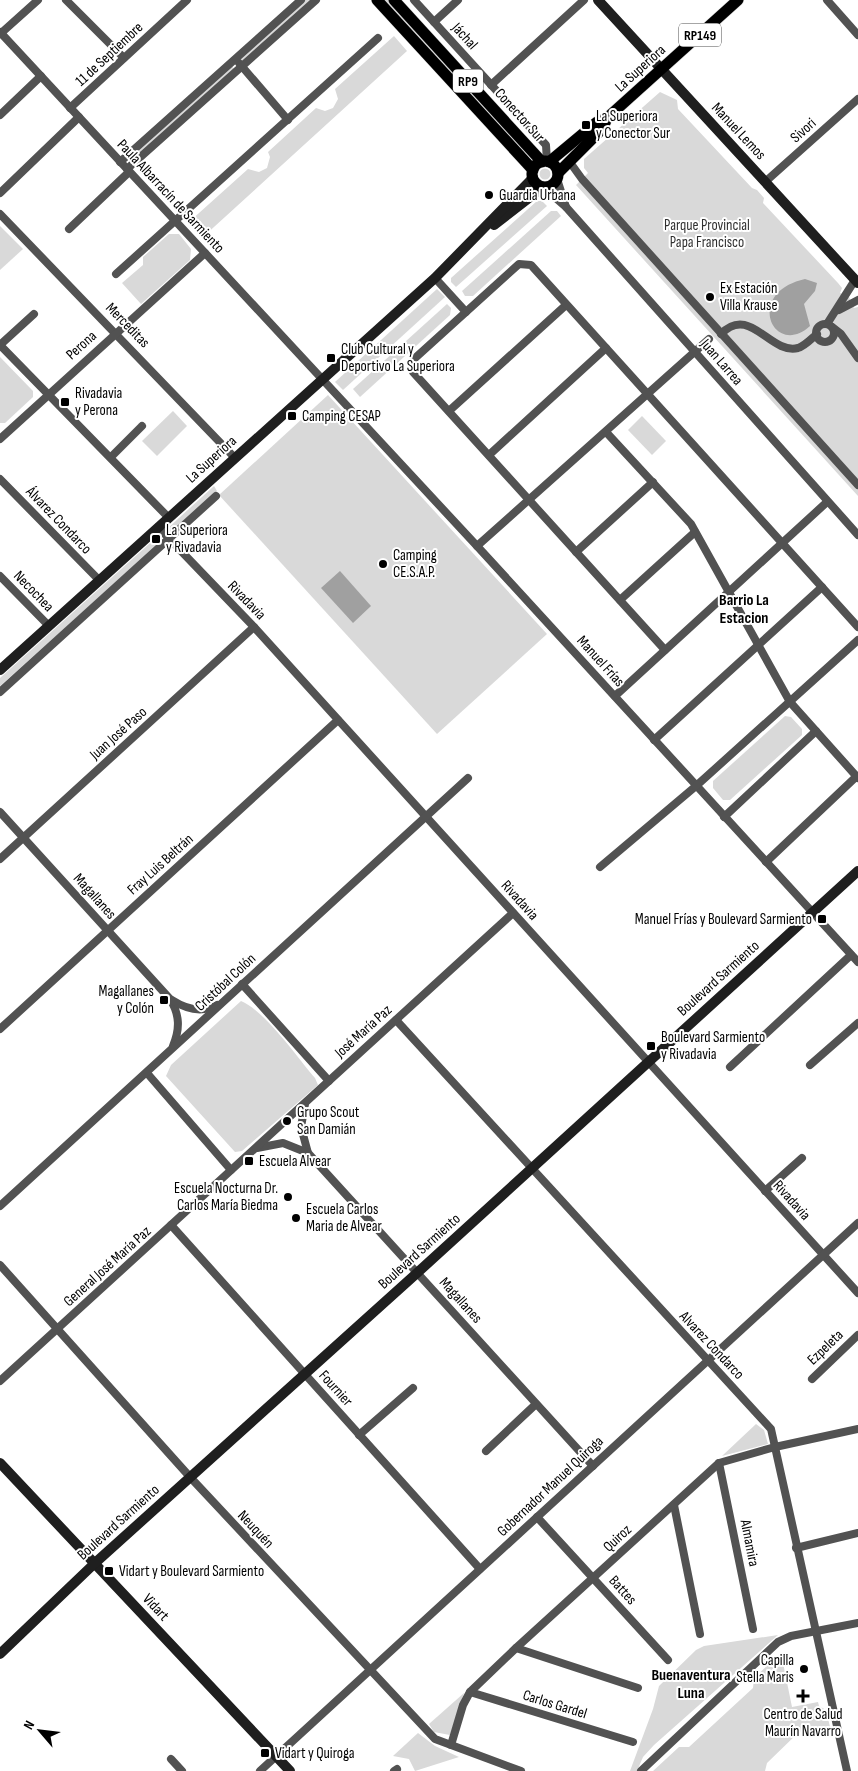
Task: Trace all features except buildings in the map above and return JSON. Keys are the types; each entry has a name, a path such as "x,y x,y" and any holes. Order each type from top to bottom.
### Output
{"main road":[{"name":"Conector Sur","path":"377,0 533,174"},
{"name":"Conector Sur","path":"394,0 546,162"},
{"name":"La Superiora","path":"546,162 597,122 607,118 738,0"},
{"name":"La Superiora","path":"557,176 568,161 603,128 607,118"},
{"path":"546,162 555,166 557,176 550,186 543,187 536,183 533,174 546,162"}],"street":[{"path":"0,33 38,0"},
{"path":"66,0 124,58"},
{"name":"11 de Septiembre","path":"70,108 188,0"},
{"path":"120,162 301,0"},
{"path":"69,229 128,170 316,0"},
{"name":"Jáchal","path":"414,0 546,145 546,162"},
{"path":"434,22 458,0"},
{"path":"491,85 584,0"},
{"name":"Manuel Lemos","path":"598,0 856,282"},
{"path":"827,0 858,35"},
{"name":"Paula Albarracín de Sarmiento","path":"0,33 322,379"},
{"path":"116,274 378,38"},
{"path":"235,59 288,120"},
{"path":"0,115 41,76"},
{"name":"Sivori","path":"766,182 858,99"},
{"path":"0,193 79,117"},
{"path":"568,161 582,179 858,485"},
{"name":"La Superiora","path":"438,274 533,174"},
{"name":"Juan Larrea","path":"557,176 566,207"},
{"name":"La Superiora","path":"0,670 438,274 510,212 543,187"},
{"name":"Juan Larrea","path":"543,187 566,207 858,535"},
{"name":"Merceditas","path":"0,214 116,332 235,458"},
{"name":"Perona","path":"0,438 205,253"},
{"path":"665,650 414,372 412,365 414,359 519,264 531,265 858,627"},
{"path":"438,274 466,312"},
{"path":"830,326 856,282"},
{"path":"837,312 846,305 858,300"},
{"path":"449,411 566,305"},
{"path":"34,314 0,345 169,518"},
{"path":"721,334 732,325 744,325 792,348 802,346 817,334 819,327 830,326 841,334 858,358"},
{"path":"817,334 821,340 830,340 834,333 830,326"},
{"path":"477,546 709,339"},
{"path":"489,455 606,348"},
{"name":"Manuel Frías","path":"322,379 858,962"},
{"path":"111,457 142,426"},
{"path":"606,432 696,532 757,647 790,702 857,777 766,862"},
{"name":"Álvarez Condarco","path":"0,479 99,580"},
{"path":"576,552 653,482"},
{"path":"0,692 216,496"},
{"path":"614,696 828,502"},
{"name":"Rivadavia","path":"158,527 254,627 858,1293"},
{"path":"620,600 696,532"},
{"name":"Necochea","path":"0,576 49,626"},
{"path":"654,740 822,587"},
{"name":"Juan José Paso","path":"0,859 254,627"},
{"path":"600,867 696,786 858,640"},
{"name":"Fray Luis Beltrán","path":"0,1029 338,720"},
{"path":"724,816 816,731"},
{"name":"Cristóbal Colón","path":"0,1206 468,778"},
{"name":"Magallanes","path":"0,812 170,998 176,1009 179,1022 178,1033 172,1050"},
{"name":"Boulevard Sarmiento","path":"0,1654 95,1563 417,1273 858,870"},
{"name":"José María Paz","path":"232,1170 513,913"},
{"path":"730,1067 851,954"},
{"path":"242,984 329,1081"},
{"name":"Magallanes","path":"170,998 188,1009 213,1007 224,1001"},
{"name":"Alvarez Condarco","path":"396,1020 771,1429 814,1631 847,1771"},
{"path":"810,1065 858,1023"},
{"path":"147,1073 232,1170"},
{"path":"305,1103 301,1127 308,1153"},
{"path":"255,1148 282,1143 308,1153"},
{"name":"Magallanes","path":"308,1153 592,1466"},
{"path":"765,1191 802,1158"},
{"name":"General José María Paz","path":"0,1381 232,1170"},
{"name":"Gobernador Manuel Quiroga","path":"260,1771 858,1222"},
{"name":"Fournier","path":"171,1226 480,1569"},
{"name":"Neuquén","path":"0,1265 190,1477 369,1671 435,1739 521,1771"},
{"name":"Ezpeleta","path":"812,1379 858,1335"},
{"path":"359,1435 413,1388"},
{"path":"486,1451 536,1404"},
{"name":"Quiroz","path":"451,1745 463,1705 470,1692 719,1463 775,1447 858,1429"},
{"name":"Vidart","path":"0,1463 290,1771"},
{"name":"Almamira","path":"719,1463 753,1629"},
{"path":"674,1505 700,1634"},
{"name":"Battes","path":"537,1517 668,1660"},
{"path":"796,1548 858,1533"},
{"path":"640,1771 778,1642 791,1636 858,1622"},
{"path":"516,1648 638,1688"},
{"name":"Carlos Gardel","path":"470,1692 632,1742"},
{"path":"171,1759 182,1771"}],"green space":[{"path":"304,0 311,0 242,62 239,59"},
{"path":"384,0 388,0 526,154"},
{"path":"394,36 407,51 203,237 189,222 248,169 259,172 267,168 270,157 268,152 316,108 325,111 333,108 338,99 335,89"},
{"path":"232,66 234,69 136,157 133,153"},
{"name":"Parque Provincial Papa Francisco","path":"660,92 677,100 678,109 752,188 757,190 764,198 763,203 838,283 842,288 840,293 849,297 854,308 858,307 858,496 576,185 588,173 584,168 584,159"},
{"path":"545,168 551,174 545,180 539,174"},
{"path":"537,201 542,201 547,206 456,287 451,282 451,278"},
{"path":"551,211 557,211 561,216 473,296 465,296 462,291"},
{"path":"0,226 23,249 0,270"},
{"path":"169,234 179,234 191,249 190,260 141,304 122,283 143,265 143,257"},
{"path":"437,289 445,297 343,390 335,382"},
{"path":"447,304 451,308 450,315 360,397 353,389"},
{"path":"0,357 33,391 33,397 5,423 0,423"},
{"name":"Camping CE.S.A.P.","path":"328,395 547,634 437,734 219,495"},
{"path":"173,411 187,426 157,456 142,441"},
{"path":"642,416 666,441 652,455 628,430"},
{"path":"214,486 217,491 171,532 168,528"},
{"path":"159,535 163,540 0,686 0,678"},
{"path":"785,716 791,717 802,729 802,735 730,800 723,800 713,788 713,781"},
{"path":"241,1001 250,1006 270,1024 315,1078 318,1085 242,1151 235,1152 166,1076 171,1065"},
{"path":"756,1424 764,1430 768,1444 722,1456"},
{"path":"778,1635 654,1745 643,1757 637,1771 630,1771 653,1709 659,1686 696,1650 704,1646"},
{"path":"781,1653 792,1707 818,1702 819,1706 826,1710 830,1727 799,1732 767,1763 765,1771 653,1771 679,1747 689,1747 753,1688 754,1678"},
{"path":"464,1693 450,1735 434,1732 429,1724"},
{"path":"418,1733 435,1746 459,1757 415,1771 409,1759 393,1756"}],"shaded area":[{"path":"805,279 817,283 815,291 804,304 810,326 797,334 785,335 776,329 771,320 770,309 775,297 786,286"},
{"path":"340,571 371,606 353,623 321,588"}],"place":[{"name":"La Superiora y Conector Sur","path":"586,125"},
{"name":"Guardia Urbana","path":"489,195"},
{"name":"Ex Estación Villa Krause","path":"710,297"},
{"name":"Club Cultural y Deportivo La Superiora","path":"331,358"},
{"name":"Rivadavia y Perona","path":"65,402"},
{"name":"Camping CESAP","path":"292,416"},
{"name":"La Superiora y Rivadavia","path":"156,539"},
{"name":"Camping CE.S.A.P.","path":"383,564"},
{"name":"Manuel Frías y Boulevard Sarmiento","path":"822,919"},
{"name":"Magallanes y Colón","path":"164,1000"},
{"name":"Boulevard Sarmiento y Rivadavia","path":"651,1046"},
{"name":"Grupo Scout San Damián","path":"287,1121"},
{"name":"Escuela Alvear","path":"249,1161"},
{"name":"Escuela Nocturna Dr. Carlos María Biedma","path":"288,1197"},
{"name":"Escuela Carlos Maria de Alvear","path":"296,1218"},
{"name":"Vidart y Boulevard Sarmiento","path":"109,1571"},
{"name":"Capilla Stella Maris","path":"804,1669"},
{"name":"Centro de Salud Maurín Navarro","path":"803,1696"},
{"name":"Vidart y Quiroga","path":"265,1753"}],"district":[{"name":"Barrio La Estacion","path":"744,608"},
{"name":"Buenaventura Luna","path":"691,1683"}]}
